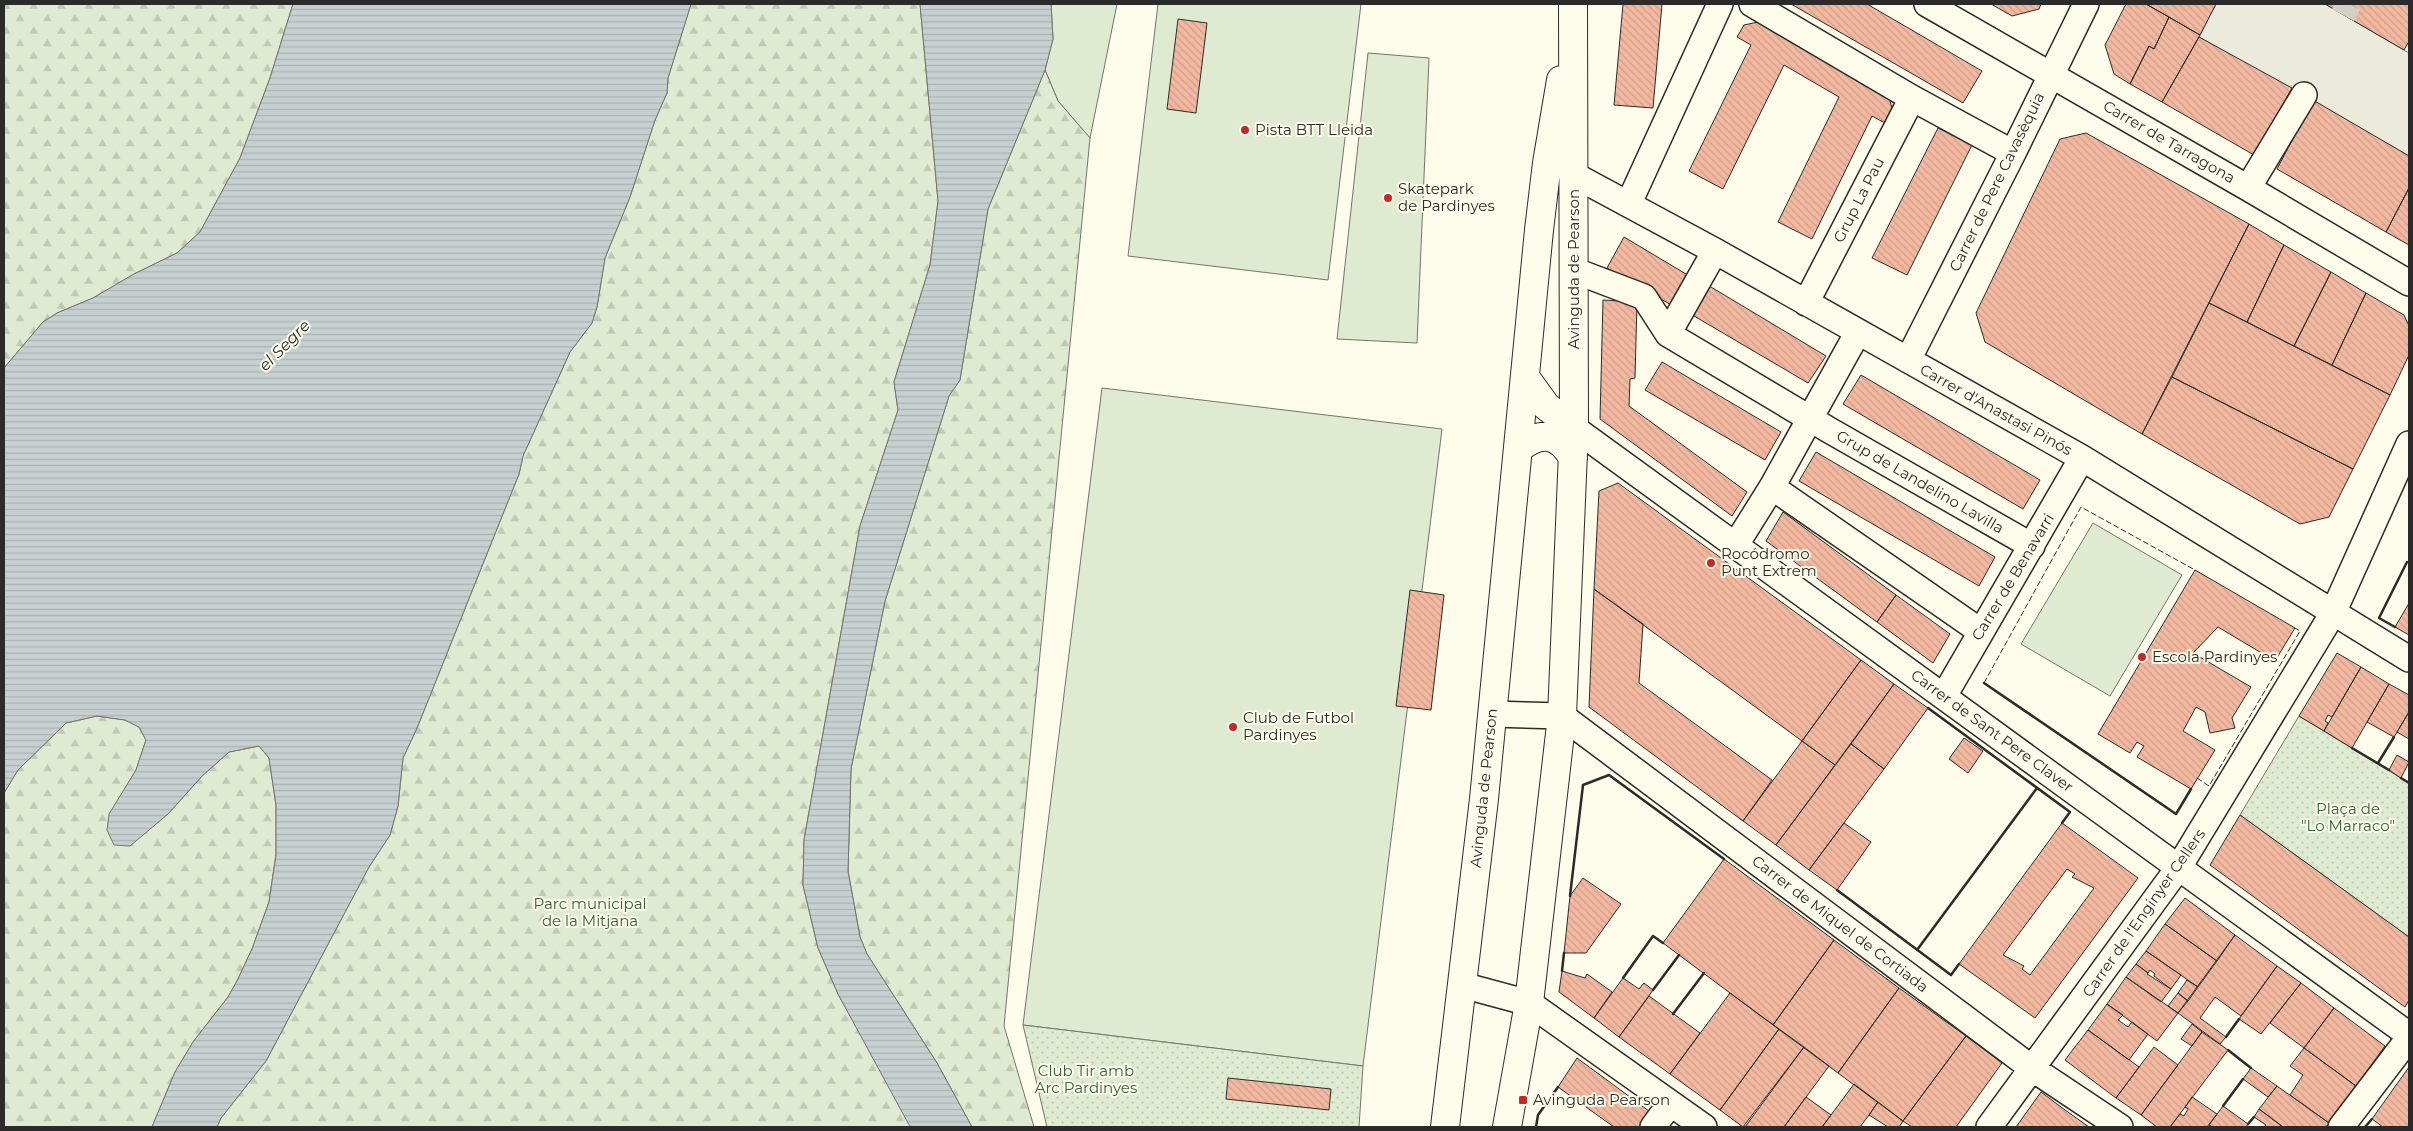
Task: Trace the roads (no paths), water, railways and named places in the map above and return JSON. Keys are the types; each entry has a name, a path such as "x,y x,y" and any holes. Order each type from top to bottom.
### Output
{"street":[{"path":"1628,203 1720,4"},
{"path":"1752,4 1912,98 2013,153"},
{"name":"Carrer de Tarragona","path":"1927,4 2248,188 2409,283"},
{"name":"Carrer de Pere Cavasèquia","path":"1908,360 2086,4"},
{"path":"1547,163 1573,6"},
{"path":"1573,6 1574,175"},
{"path":"2248,188 2304,95"},
{"name":"Grup La Pau","path":"1806,303 1912,98"},
{"name":"Avinguda de Pearson","path":"1445,1127 1492,714 1547,163 1574,175 1573,458 1562,716 1529,1003 1507,1127"},
{"name":"Carrer d'Anastasi Pinós","path":"1574,175 1715,251 2082,458 2409,659"},
{"path":"1668,334 1715,251"},
{"name":"Grup de Landelino Lavilla","path":"1574,270 1644,297 1668,334 1808,418 2032,546"},
{"path":"1735,546 1772,487 1808,418 1858,332"},
{"path":"1525,377 1546,406 1574,428"},
{"name":"Carrer de Sant Pere Claver","path":"1574,428 2179,867 2409,1037"},
{"path":"1518,449 1531,439 1544,436 1560,441 1573,458"},
{"name":"Carrer de l'Enginyer Cellers","path":"1989,1127 2179,867 2333,613 2409,444"},
{"name":"Carrer de Benavarri","path":"1944,696 2082,458"},
{"path":"1772,487 1980,631"},
{"path":"1492,714 1562,716"},
{"name":"Carrer de Miquel de Cortiada","path":"1562,716 2033,1069 2120,1127"},
{"path":"1462,984 1529,1003 1704,1127"},
{"path":"2341,1127 2409,1037"},
{"path":"1653,1127 1670,1104"}],"water":[{"name":"el Segre","path":"293,4 691,4 668,78 667,93 655,120 630,197 605,258 597,307 592,323 570,352 523,456 519,474 417,728 403,758 398,806 390,835 369,867 266,1061 221,1118 217,1127 152,1127 175,1072 193,1042 228,997 237,981 252,949 269,902 276,855 276,805 269,758 259,746 229,752 202,776 168,814 130,846 114,845 107,830 109,814 136,770 146,740 139,727 125,720 97,716 66,723 18,770 4,793 4,368 43,322 57,313 93,298 134,274 177,253 200,232 240,158 270,78"},
{"path":"920,4 1051,4 1053,39 1045,70 988,209 960,380 949,396 885,601 851,769 848,871 860,937 867,954 937,1063 972,1127 911,1127 908,1123 838,994 818,948 803,885 804,840 860,526 898,410 894,382 930,265 938,201"}],"tunnel":[{"path":"2343,15 2349,4"}],"place":[{"name":"Pista BTT Lleida","path":"1245,130"},
{"name":"Skatepark de Pardinyes","path":"1388,198"},
{"name":"Rocódromo Punt Extrem","path":"1711,563"},
{"name":"Escola Pardinyes","path":"2142,657"},
{"name":"Club de Futbol Pardinyes","path":"1233,727"},
{"name":"Avinguda Pearson","path":"1523,1100"}],"park label":[{"name":"Plaça de \"Lo Marraco\"","path":"2348,818"},
{"name":"Parc municipal de la Mitjana","path":"590,912"},
{"name":"Club Tir amb Arc Pardinyes","path":"1086,1080"}]}
